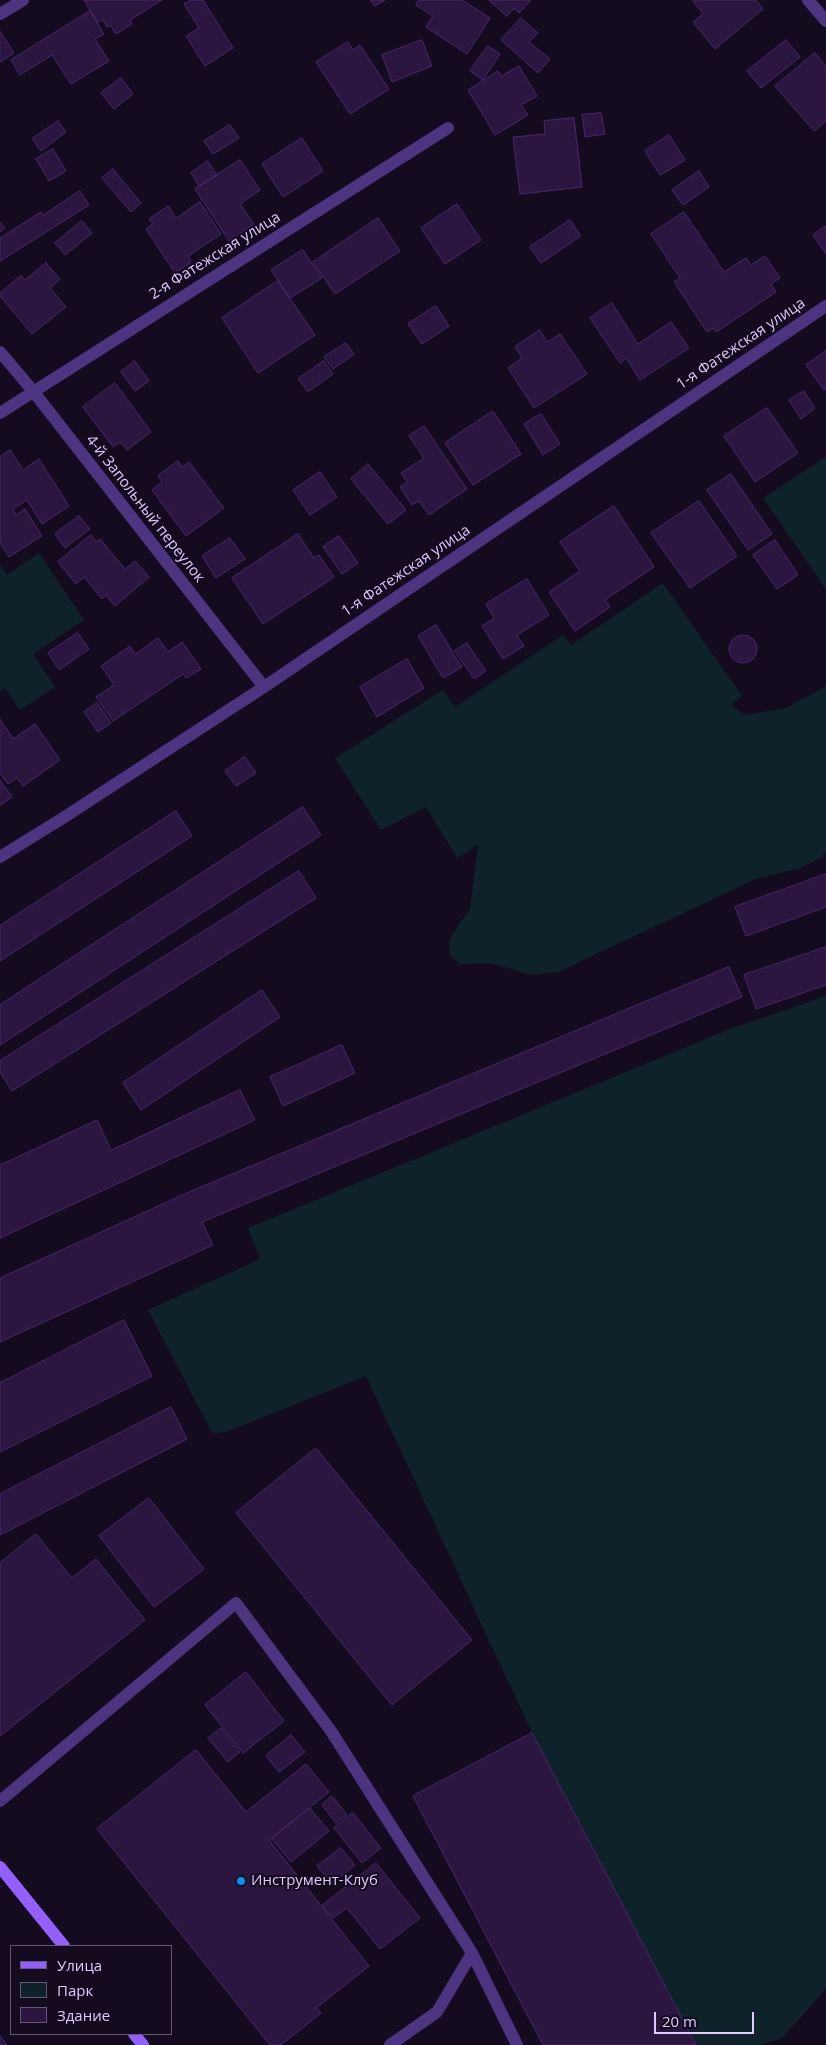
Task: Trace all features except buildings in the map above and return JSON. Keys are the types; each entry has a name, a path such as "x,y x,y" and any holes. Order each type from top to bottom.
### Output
{"street":[{"path":"0,14 22,0"},
{"path":"808,0 826,20"},
{"name":"2-я Фатежская улица","path":"0,412 448,128"},
{"name":"1-я Фатежская улица","path":"0,857 264,687 826,306"},
{"name":"4-й Запольный переулок","path":"0,352 33,391 264,687"},
{"path":"0,1801 236,1603 330,1731 472,1953 517,2045"},
{"path":"0,1867 63,1945"},
{"path":"390,2045 436,2012 472,1953"},
{"path":"135,2035 143,2045"}],"green space":[{"path":"826,457 826,589 763,498"},
{"path":"39,553 84,620 33,654 55,687 20,710 5,688 0,692 0,565 7,575"},
{"path":"663,583 742,696 731,705 745,715 786,708 826,686 826,852 822,857 800,868 756,879 558,972 531,975 490,963 460,964 450,955 449,940 470,908 478,845 457,858 426,807 381,830 335,758 443,690 455,707 563,635 571,645"},
{"path":"826,996 826,1989 782,2038 761,2045 696,2045 532,1733 366,1376 226,1432 212,1433 148,1310 260,1259 248,1228 730,1029"}],"place":[{"name":"Инструмент-Клуб","path":"241,1881"}]}
